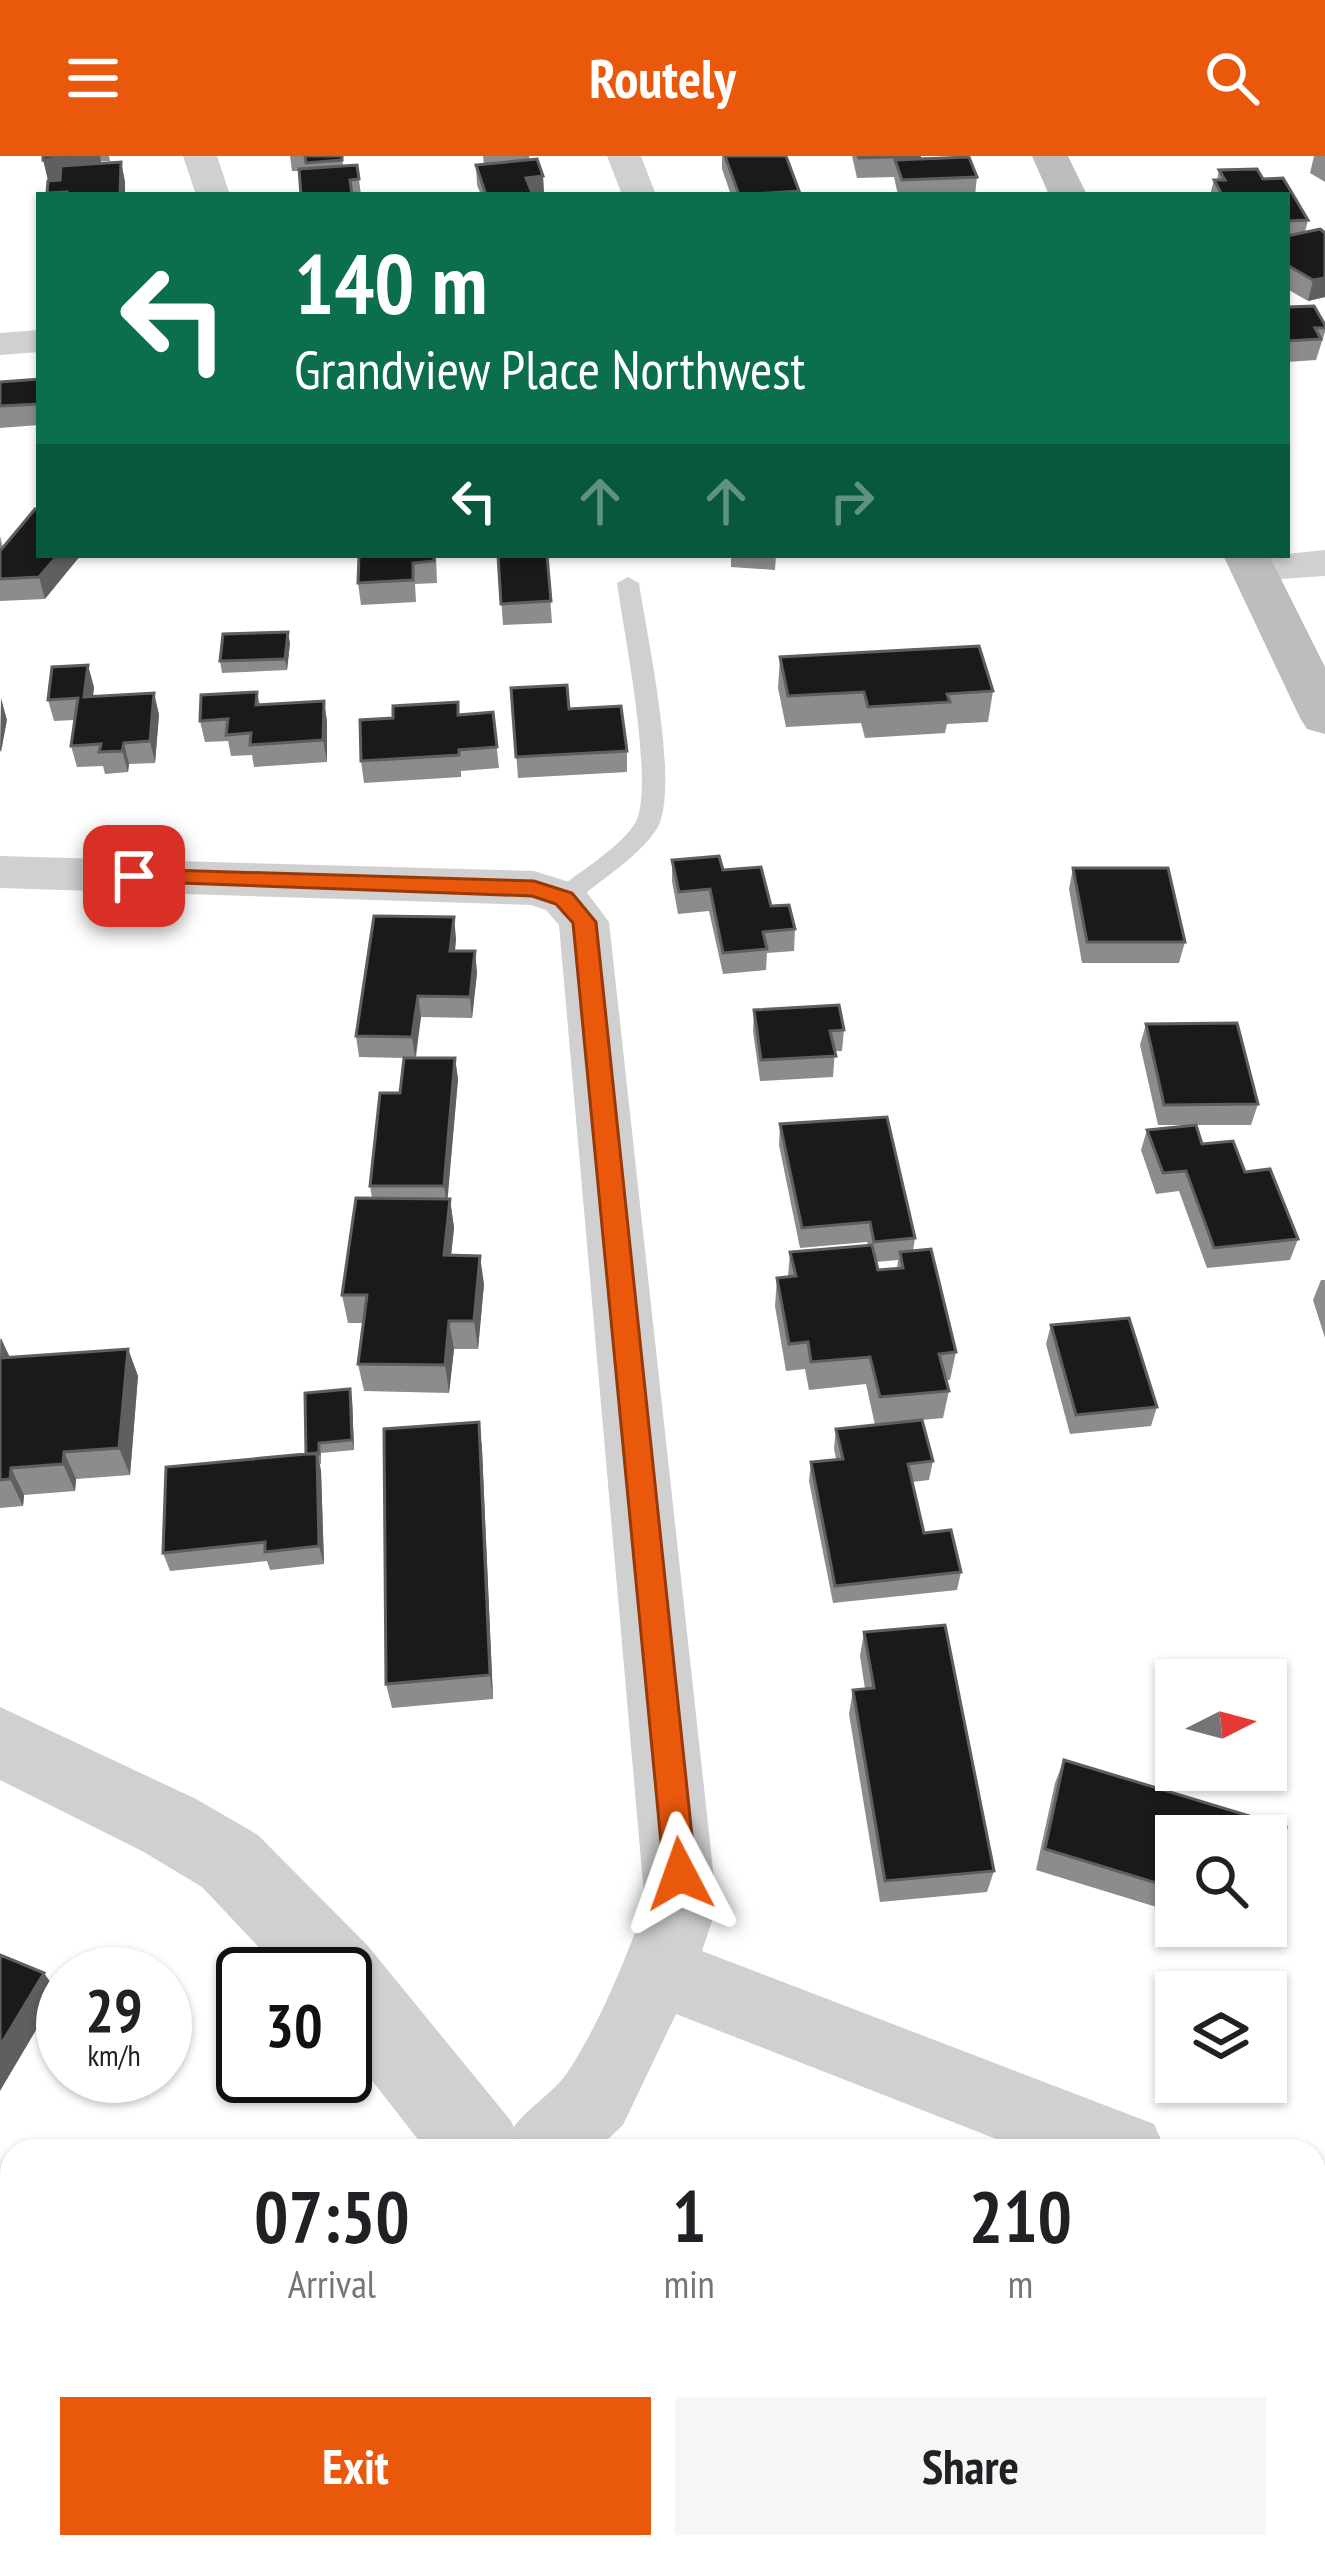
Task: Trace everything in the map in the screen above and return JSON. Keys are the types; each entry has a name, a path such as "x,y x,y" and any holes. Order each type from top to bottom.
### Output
{"main road":[{"path":"1050,156 1067,192"},
{"path":"1249,561 1325,718"}],"street":[{"path":"200,156 212,192"},
{"path":"624,156 639,192"},
{"path":"0,344 36,341"},
{"path":"1249,561 1325,563"},
{"path":"0,872 534,888 564,898 584,922 682,1906 658,1971 596,2098 551,2139"},
{"path":"0,1742 170,1825 230,1862 313,1947"},
{"path":"658,1971 1096,2139"},
{"path":"372,2013 472,2139"}],"lane":[{"path":"564,898 648,824 653,802 652,758 628,583"}],"building":[{"path":"305,156 342,156 342,160 306,163"},
{"path":"725,156 786,156 799,191 784,192 738,192"},
{"path":"969,157 977,177 902,180 895,160"},
{"path":"537,159 543,176 526,178 532,192 485,192 476,165"},
{"path":"121,162 120,192 47,192 48,181 60,180 61,166"},
{"path":"357,165 359,179 350,180 352,192 301,192 299,169"},
{"path":"1257,169 1263,179 1283,178 1308,220 1290,221 1290,192 1220,192 1214,180 1225,180 1219,170"},
{"path":"1320,229 1325,233 1325,278 1313,280 1290,267 1290,235"},
{"path":"1314,306 1325,325 1315,328 1321,339 1290,341 1290,307"},
{"path":"36,379 36,404 0,406 0,382"},
{"path":"35,509 36,558 55,558 39,577 0,579 0,551"},
{"path":"359,558 434,558 413,563 413,580 358,583"},
{"path":"498,558 547,558 551,601 501,604"},
{"path":"288,632 285,659 220,661 223,634"},
{"path":"979,646 993,691 947,694 950,702 868,707 864,692 788,696 780,657"},
{"path":"88,665 84,697 154,693 150,741 124,743 122,751 99,752 101,744 71,746 78,698 48,700 52,667"},
{"path":"567,685 569,709 621,706 627,751 516,757 511,688"},
{"path":"257,692 256,705 324,701 323,740 250,745 251,733 226,735 228,719 200,721 201,695"},
{"path":"458,702 458,715 493,712 497,747 459,750 459,755 361,761 360,720 393,718 393,706"},
{"path":"719,856 723,870 761,867 771,906 789,905 795,929 763,932 767,949 723,953 710,889 679,892 672,860"},
{"path":"1073,868 1168,868 1185,942 1087,942"},
{"path":"374,916 454,917 450,951 475,951 470,997 418,996 412,1037 356,1036"},
{"path":"839,1005 844,1030 830,1031 836,1056 761,1060 754,1010"},
{"path":"1237,1023 1258,1104 1164,1105 1146,1024"},
{"path":"404,1058 455,1058 444,1186 370,1186 380,1093 400,1093"},
{"path":"887,1117 915,1238 874,1242 870,1222 802,1228 780,1124"},
{"path":"1196,1125 1202,1144 1233,1141 1245,1172 1270,1169 1298,1239 1214,1248 1186,1171 1163,1173 1147,1130"},
{"path":"356,1198 450,1199 444,1255 480,1256 474,1321 449,1321 445,1365 358,1364 367,1295 342,1295"},
{"path":"872,1245 878,1270 903,1268 900,1252 931,1249 956,1352 939,1354 949,1391 880,1397 870,1357 811,1362 808,1342 789,1344 777,1278 796,1276 790,1252"},
{"path":"1129,1318 1157,1407 1076,1415 1051,1325"},
{"path":"128,1349 119,1448 64,1452 63,1464 11,1468 10,1479 0,1480 0,1358"},
{"path":"350,1389 352,1440 319,1443 319,1454 306,1454 305,1393"},
{"path":"922,1420 933,1461 908,1464 924,1533 951,1530 961,1572 835,1586 811,1462 843,1459 836,1429"},
{"path":"479,1422 490,1675 386,1684 384,1429"},
{"path":"317,1453 319,1546 265,1552 265,1542 163,1553 166,1467"},
{"path":"945,1625 994,1871 885,1881 853,1690 874,1688 864,1632"},
{"path":"1064,1760 1246,1815 1155,1815 1155,1883 1045,1849"},
{"path":"0,1955 36,1970 36,1986 0,2046"}],"route":[{"path":"134,876 534,888 564,898 584,922 680,1874"}]}
